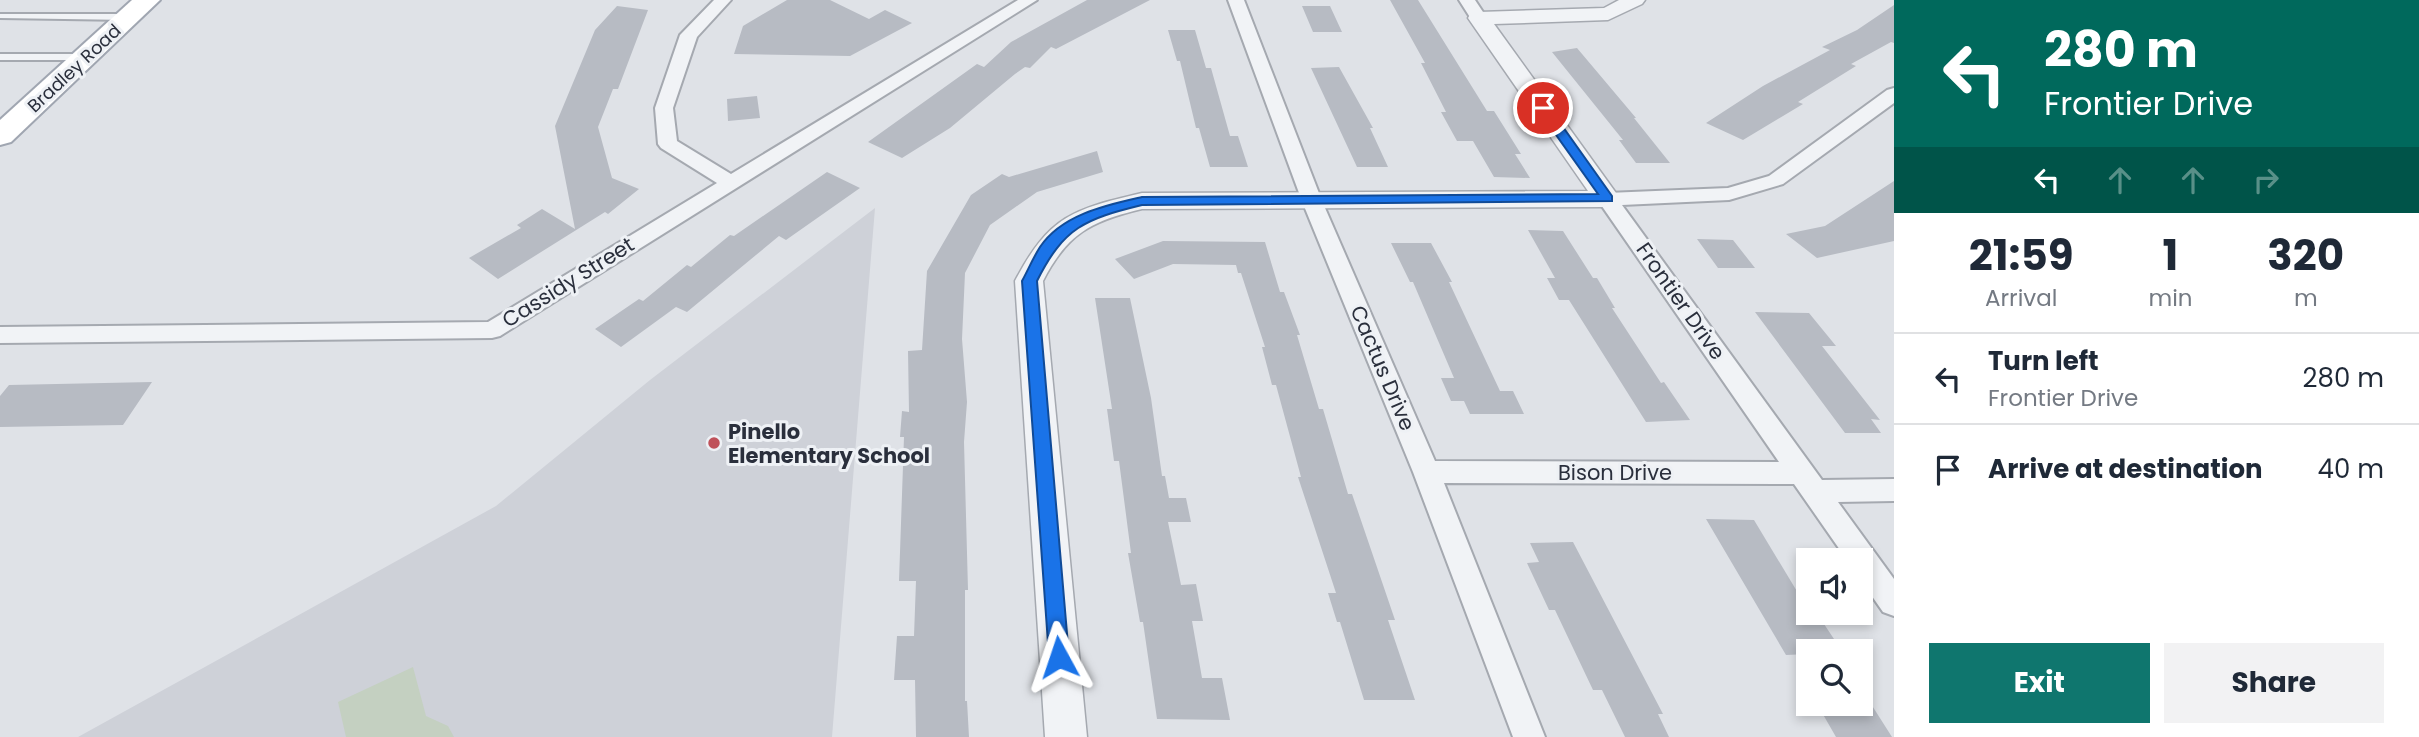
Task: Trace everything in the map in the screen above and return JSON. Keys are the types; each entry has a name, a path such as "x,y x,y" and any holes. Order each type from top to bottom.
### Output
{"main road":[{"name":"Bradley Road","path":"0,136 138,9"}],"street":[{"path":"723,0 689,35 664,108 668,144 730,182"},
{"name":"Cassidy Street","path":"0,335 492,330 1029,0"},
{"name":"Cactus Drive","path":"1236,0 1312,201 1426,472 1529,737"},
{"path":"1473,9 1608,13 1635,0"},
{"name":"Frontier Drive","path":"1473,9 1894,603"},
{"path":"1066,737 1029,281 1047,247 1073,224 1102,210 1142,201 1607,198 1729,194 1776,180 1894,94"},
{"name":"Bison Drive","path":"1426,472 1809,482 1894,490"}],"lane":[{"path":"0,16 138,9"},
{"path":"0,57 86,57"}],"shaded area":[{"name":"Pinello Elementary School","path":"875,208 832,737 78,737 496,506 650,380"}],"green space":[{"path":"413,667 426,716 448,726 454,737 346,737 338,702"}],"building":[{"path":"787,0 830,0 869,19 885,10 912,23 850,56 734,54 743,26"},
{"path":"1087,0 1150,0 1056,49 1051,47 1030,68 1025,67 1015,74 950,128 902,158 868,142 977,64 984,67 1011,42"},
{"path":"1390,0 1418,0 1487,111 1494,111 1521,154 1515,154 1530,178 1494,177 1473,141 1457,141 1441,112 1446,112 1421,63 1425,63"},
{"path":"1894,5 1894,43 1891,42 1851,64 1856,66 1798,102 1803,104 1743,140 1706,123 1763,86 1830,50 1822,47 1857,30"},
{"path":"617,6 648,10 618,89 613,89 598,127 612,178 639,189 608,214 605,212 498,279 469,258 521,228 517,225 542,209 575,229 555,126 595,30"},
{"path":"1302,6 1330,6 1342,32 1313,32"},
{"path":"1168,30 1195,30 1206,68 1211,68 1230,136 1238,136 1248,167 1210,167 1199,128 1196,128 1180,61 1177,61"},
{"path":"1577,48 1670,163 1636,163 1619,140 1623,140 1552,52"},
{"path":"1339,67 1373,128 1370,128 1388,167 1357,167 1311,68"},
{"path":"757,96 760,118 728,121 727,99"},
{"path":"1097,151 1103,172 1037,192 990,225 965,273 962,339 967,402 964,442 968,590 965,590 965,701 969,737 916,737 915,680 894,680 897,636 914,636 916,581 899,581 904,437 900,437 902,411 909,412 908,351 922,350 927,271 971,195 1002,174 1009,177"},
{"path":"827,172 860,188 786,240 779,236 687,312 676,307 621,347 595,329 639,299 643,301 687,265 691,267 730,235 734,236"},
{"path":"1894,181 1894,241 1817,258 1786,234 1825,226"},
{"path":"1528,230 1563,231 1593,278 1597,278 1615,308 1612,308 1661,383 1664,382 1690,420 1646,422 1569,300 1559,300 1547,278 1555,278"},
{"path":"1697,239 1733,240 1755,268 1718,268"},
{"path":"1163,241 1265,242 1280,292 1284,292 1300,335 1297,335 1319,409 1323,409 1348,494 1352,494 1395,620 1388,620 1415,700 1364,700 1340,622 1337,622 1328,593 1336,593 1298,477 1301,477 1276,385 1272,385 1262,347 1265,347 1241,273 1238,273 1236,265 1173,264 1134,279 1115,259"},
{"path":"1391,243 1431,243 1452,282 1449,282 1500,391 1513,391 1524,414 1470,414 1464,401 1451,401 1441,378 1454,378 1413,282 1410,282"},
{"path":"1095,298 1130,298 1151,398 1162,476 1165,476 1169,498 1186,498 1191,522 1168,522 1181,585 1196,584 1203,621 1192,621 1202,678 1222,678 1230,720 1157,719 1143,622 1140,622 1128,553 1131,553 1119,461 1114,461 1107,409 1112,409"},
{"path":"1755,312 1809,313 1836,346 1822,346 1880,420 1871,419 1881,433 1845,433"},
{"path":"152,382 123,425 0,427 0,396 9,385"},
{"path":"1706,519 1754,520 1796,590 1796,625 1825,625 1834,639 1796,639 1796,655 1786,655"},
{"path":"1573,542 1663,714 1658,714 1669,737 1625,737 1602,690 1593,690 1555,610 1549,610 1527,563 1539,562 1530,543"},
{"path":"1873,707 1892,737 1836,737 1824,716 1873,716"}],"place":[{"name":"Pinello Elementary School","path":"714,443"}],"route":[{"path":"1059,657 1029,281 1047,247 1073,224 1102,210 1142,201 1607,198 1543,108"}]}
